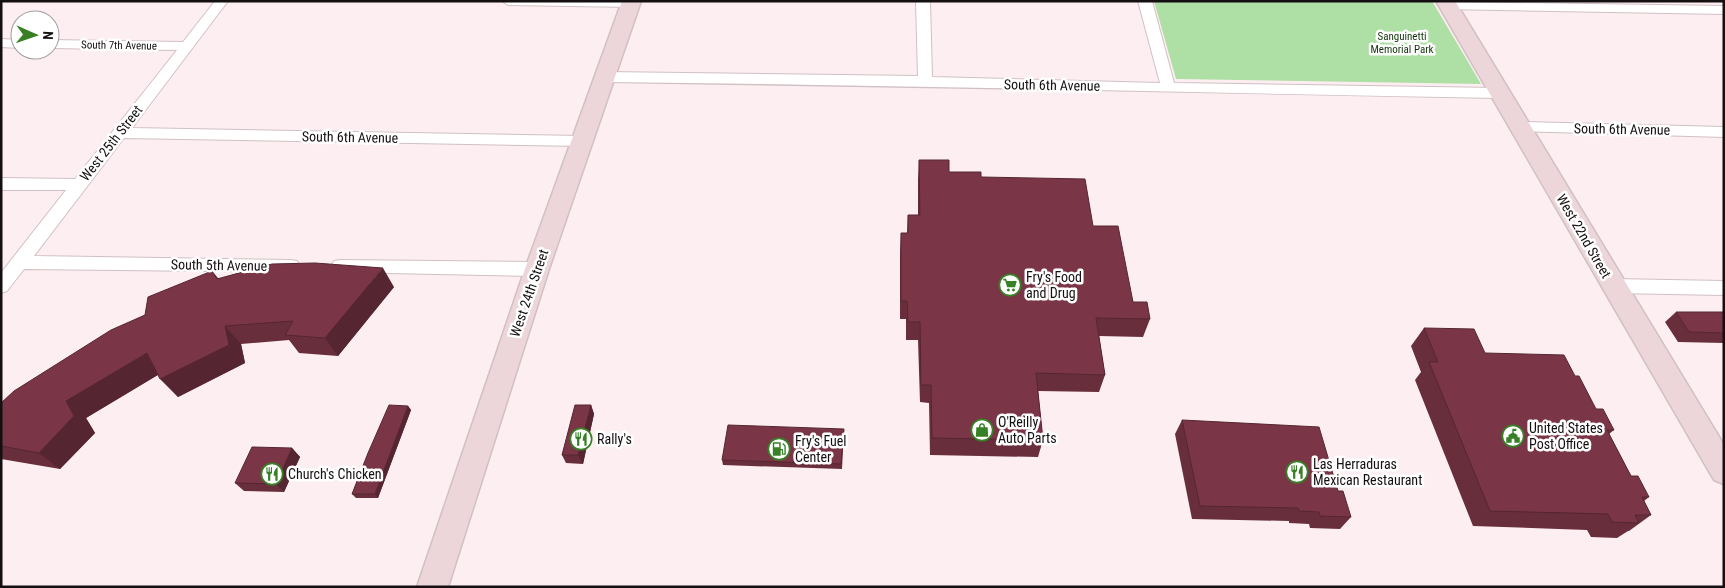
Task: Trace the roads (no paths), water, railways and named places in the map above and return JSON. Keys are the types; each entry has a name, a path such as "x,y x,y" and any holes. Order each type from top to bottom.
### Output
{"main road":[{"name":"West 24th Street","path":"432,587 537,269 632,2"},
{"name":"West 22nd Street","path":"1446,4 1724,471"}],"street":[{"name":"West 25th Street","path":"1,286 222,1"},
{"path":"508,1 632,2"},
{"path":"923,1 925,81"},
{"path":"1145,1 1168,88"},
{"path":"1446,4 1724,10"},
{"name":"South 7th Avenue","path":"60,44 188,46"},
{"name":"South 6th Avenue","path":"605,77 925,81 1036,86 1498,93"},
{"name":"South 6th Avenue","path":"1520,127 1724,132"},
{"name":"South 6th Avenue","path":"119,133 582,141"},
{"path":"1,184 79,185"},
{"name":"South 5th Avenue","path":"20,262 304,266"},
{"path":"324,266 537,269"},
{"path":"1613,286 1724,288"}],"place":[{"name":"Fry's Food and Drug","path":"1010,285"},
{"name":"O'Reilly Auto Parts","path":"982,430"},
{"name":"United States Post Office","path":"1513,436"},
{"name":"Rally's","path":"581,439"},
{"name":"Fry's Fuel Center","path":"779,449"},
{"name":"Las Herraduras Mexican Restaurant","path":"1297,472"},
{"name":"Church's Chicken","path":"272,474"}],"park label":[{"name":"Sanguinetti Memorial Park","path":"1402,42"}]}
